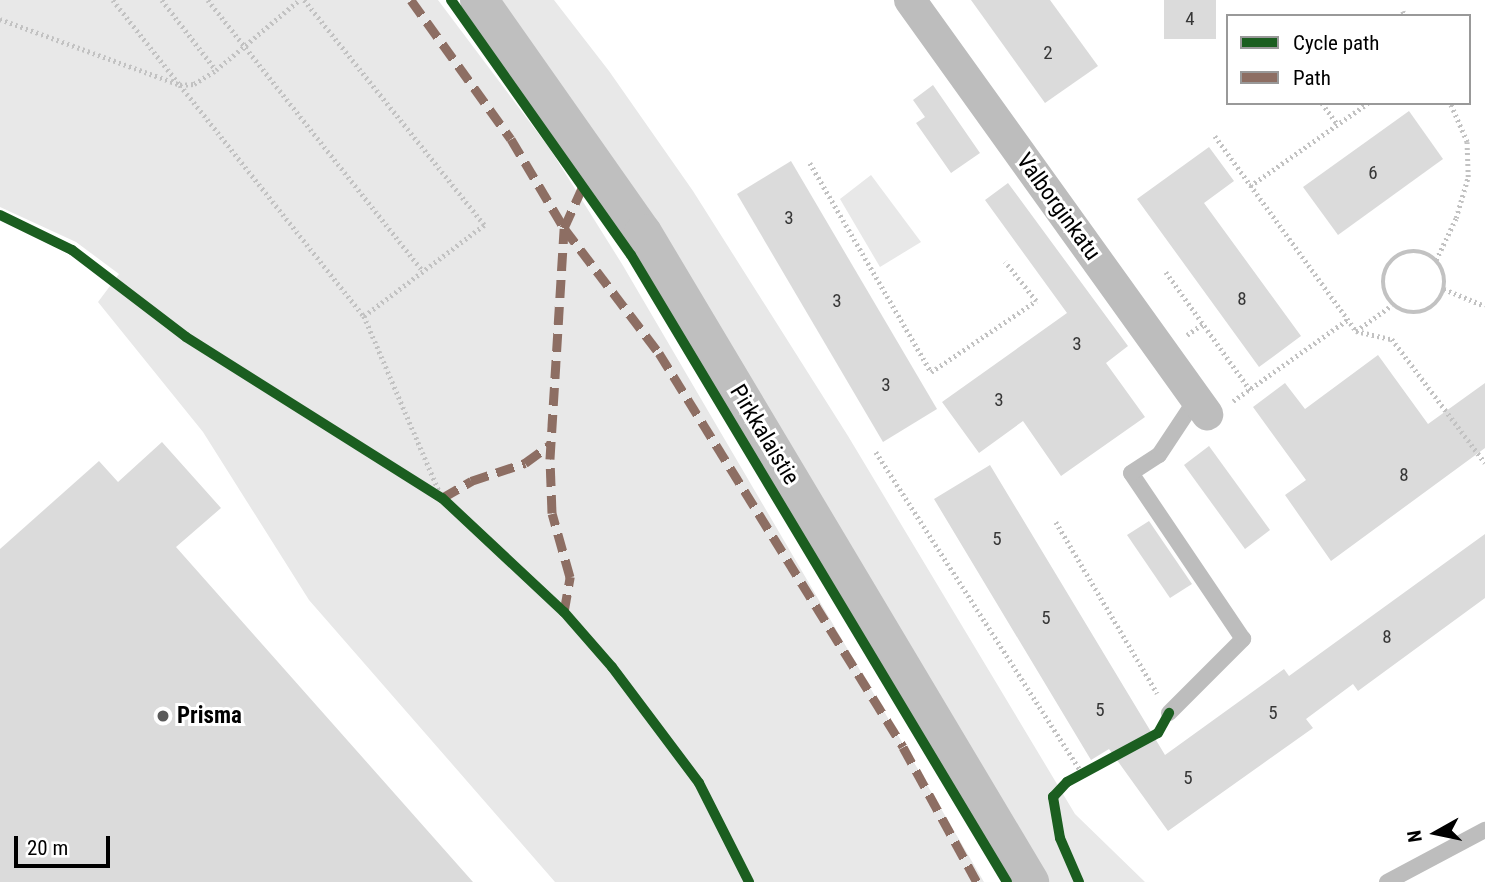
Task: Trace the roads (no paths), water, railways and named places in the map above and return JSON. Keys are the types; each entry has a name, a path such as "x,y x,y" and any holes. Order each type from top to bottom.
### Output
{"street":[{"name":"Pirkkalaistie","path":"479,0 643,233 1030,882"},
{"name":"Valborginkatu","path":"910,0 1202,407"}],"lane":[{"path":"1169,713 1243,639 1131,473 1159,455 1202,407"},
{"path":"1387,882 1485,830"}],"place":[{"name":"Prisma","path":"163,716"}]}
